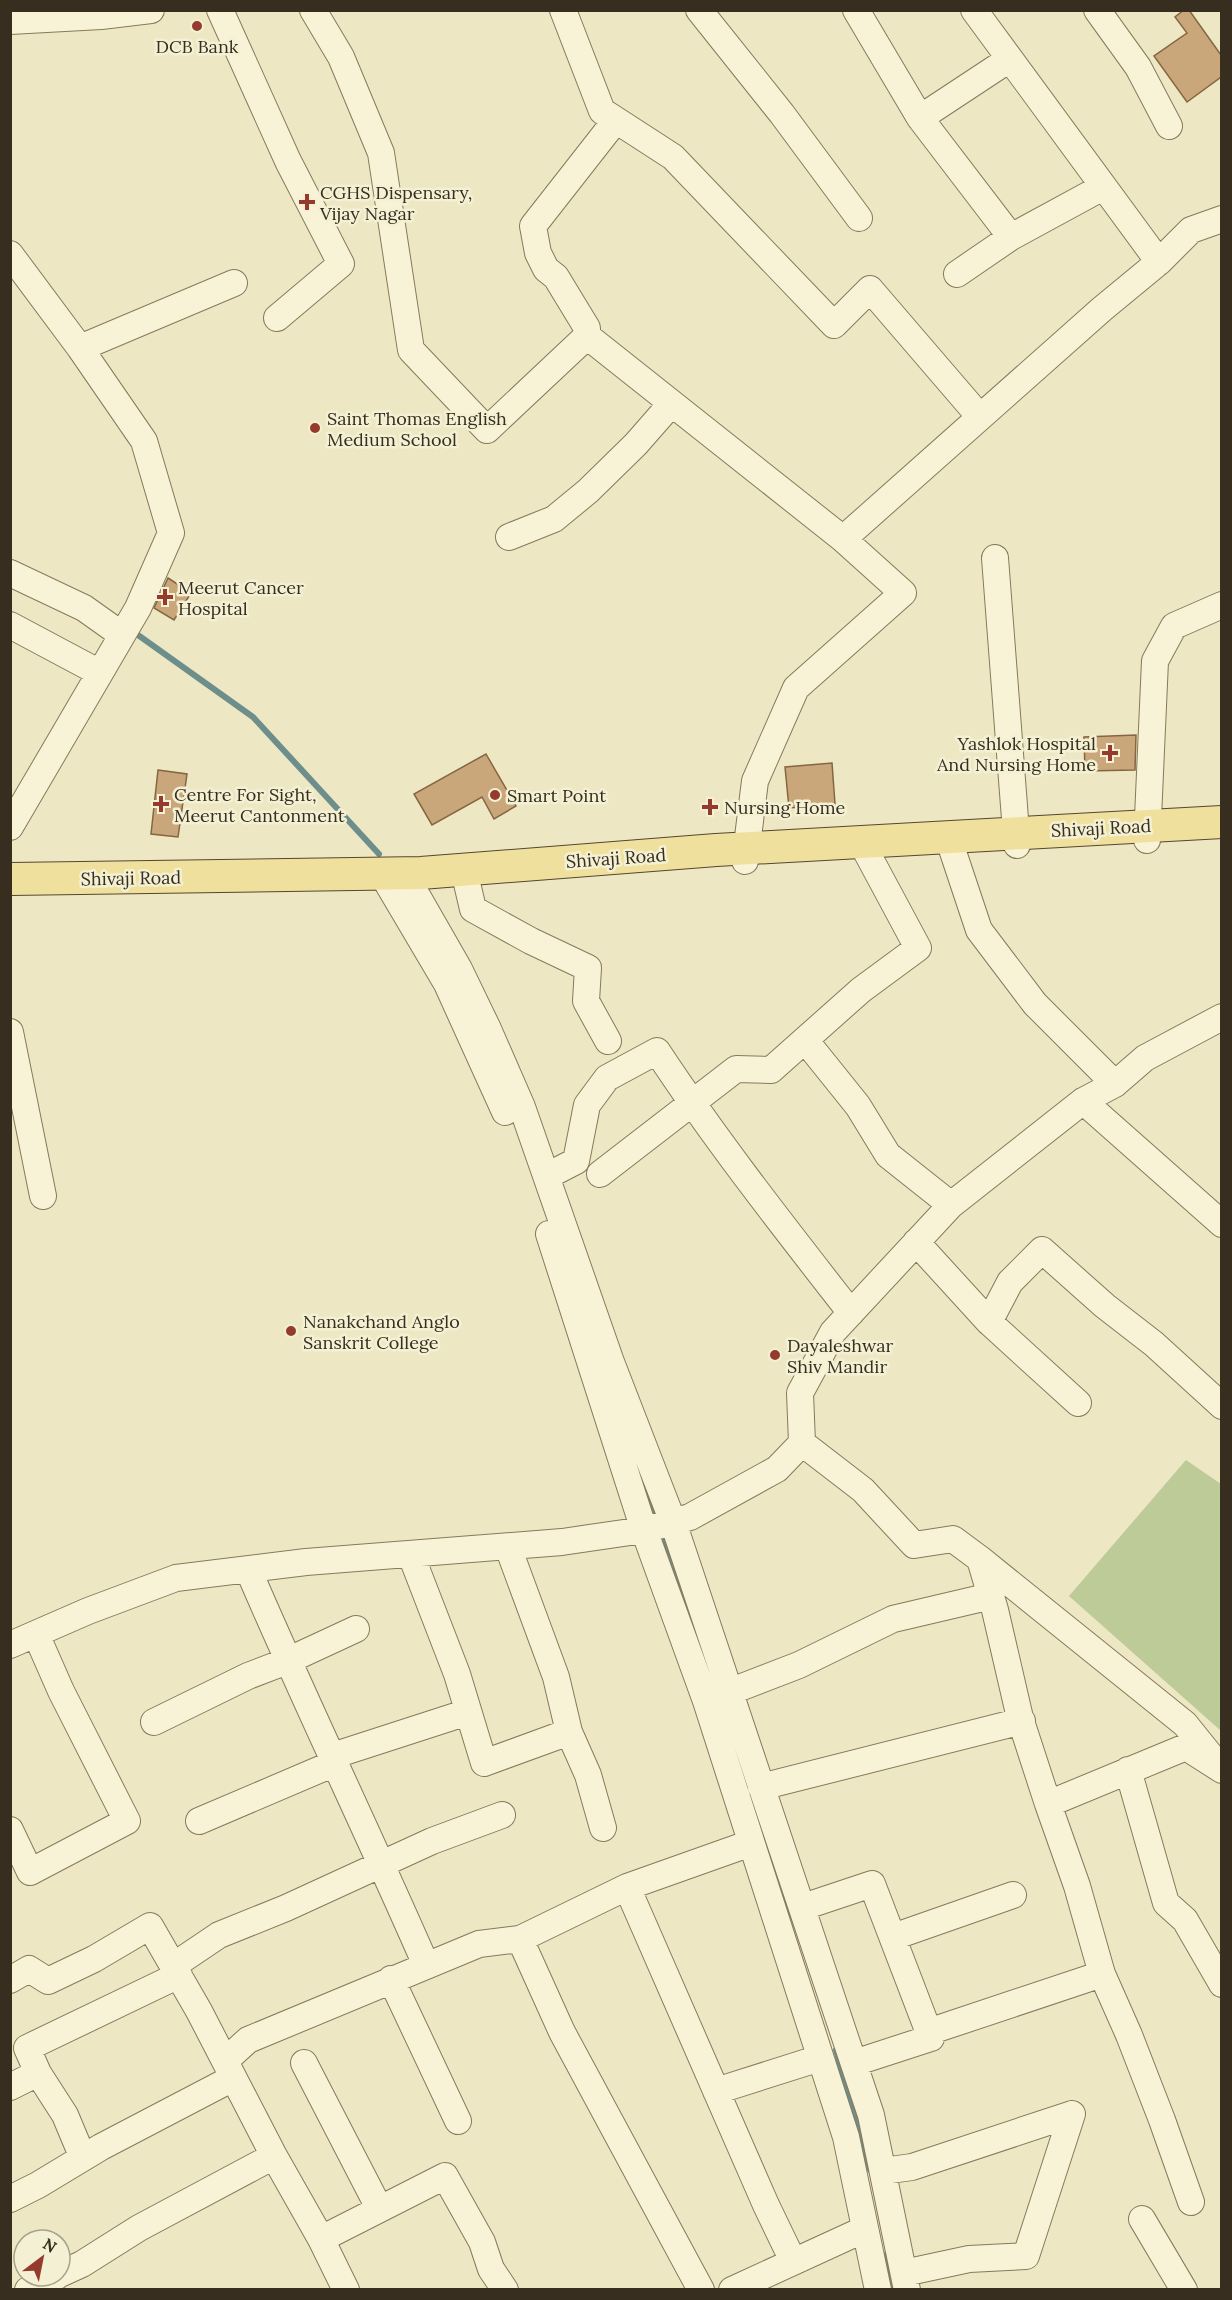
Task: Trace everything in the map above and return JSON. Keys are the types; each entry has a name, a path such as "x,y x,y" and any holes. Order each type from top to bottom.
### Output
{"main road":[{"name":"Shivaji Road","path":"10,879 396,879 866,847 1147,833 1221,822"},
{"path":"1147,833 1221,835"},
{"path":"866,847 952,849 1016,839"},
{"path":"10,891 396,879 466,879 746,855"}],"street":[{"path":"10,21 101,16 151,10"},
{"path":"220,10 288,161 341,264 277,318"},
{"path":"313,10 341,57 381,153 411,350 487,430 588,336"},
{"path":"562,10 602,111 673,157 834,325 870,289 980,417"},
{"path":"699,10 782,114 859,218"},
{"path":"856,10 920,118 1011,237"},
{"path":"974,10 1008,60 1159,262"},
{"path":"1097,10 1138,67 1169,126"},
{"path":"920,118 1008,60"},
{"path":"616,120 533,226 538,254 546,269 556,277 587,327 588,336 843,539 903,594 796,688 755,781 746,855"},
{"path":"957,274 1011,237 1103,187"},
{"path":"843,539 1102,309 1159,262 1191,230 1221,219"},
{"path":"10,255 81,348 144,441 171,533 138,608 10,827"},
{"path":"81,348 234,283"},
{"path":"509,537 554,519 588,491 636,444 671,404"},
{"path":"995,558 1016,839"},
{"path":"10,573 84,608 123,633"},
{"path":"1147,833 1155,661 1174,626 1221,605"},
{"path":"10,625 100,673"},
{"path":"600,1174 736,1069 771,1070 861,990 918,948 866,847"},
{"path":"952,849 979,930 1035,1004 1115,1084"},
{"path":"396,879 459,969 488,1029 522,1107 611,1362 659,1526 705,1701 846,2137 878,2289"},
{"path":"396,879 517,1138 659,1526 729,1692 871,2115 905,2281 969,2259 1026,2256 1072,2114 912,2167 883,2171"},
{"path":"466,879 473,909 531,941 588,968 586,1001 608,1041"},
{"path":"10,1644 88,1611 176,1578 306,1562 562,1542 659,1526 690,1517 777,1469 802,1443 800,1393 833,1332 951,1205 1083,1101 1115,1084 1145,1058 1221,1017"},
{"path":"10,1032 43,1196"},
{"path":"805,1040 858,1106 888,1155 951,1205"},
{"path":"547,1176 576,1161 587,1105 607,1078 657,1051 780,1223 851,1313"},
{"path":"1083,1101 1221,1224"},
{"path":"916,1242 989,1322 1078,1403"},
{"path":"989,1322 1010,1282 1041,1250 1105,1306 1154,1344 1221,1406"},
{"path":"802,1443 863,1490 914,1545 953,1539 980,1559 1185,1724 1221,1765"},
{"path":"508,1546 556,1677 569,1732 588,1775 603,1828"},
{"path":"411,1555 457,1674 484,1763 569,1732"},
{"path":"980,1559 1022,1721 1077,1886 1102,1974 1129,2034 1191,2202"},
{"path":"248,1569 287,1661 382,1863 426,1965"},
{"path":"729,1692 799,1665 892,1619 991,1596"},
{"path":"154,1722 248,1676 287,1661 356,1629"},
{"path":"10,1830 30,1872 127,1821 61,1691 36,1634"},
{"path":"199,1821 333,1759 468,1712"},
{"path":"761,1786 1022,1721"},
{"path":"1048,1804 1186,1747 1221,1770"},
{"path":"1128,1770 1166,1903 1185,1920 1221,1984"},
{"path":"83,2158 65,2115 38,2073 27,2048 176,1970 219,1935 286,1908 432,1841 502,1815"},
{"path":"10,2199 38,2185 229,2069 248,2040 426,1965 480,1944 520,1938 627,1887 751,1843"},
{"path":"803,1907 872,1884 931,2038"},
{"path":"627,1887 766,2205 794,2261"},
{"path":"893,1937 1012,1896"},
{"path":"17,1967 48,1981 94,1959 150,1926 176,1970 346,2289"},
{"path":"520,1938 562,2032 701,2289"},
{"path":"931,2038 931,2031 1102,1974"},
{"path":"391,1979 458,2121"},
{"path":"854,2063 931,2038"},
{"path":"716,2091 820,2058"},
{"path":"304,2063 380,2208"},
{"path":"10,2087 38,2073"},
{"path":"72,2269 139,2228 274,2156"},
{"path":"321,2239 445,2176 482,2242 491,2269 505,2289"},
{"path":"1142,2219 1184,2289"},
{"path":"732,2289 865,2229"}],"green space":[{"path":"1186,1460 1221,1484 1222,1727 1220,1730 1069,1596"}],"building":[{"path":"1184,10 1189,10 1221,55 1221,77 1187,102 1154,56 1187,33 1175,17"},
{"path":"168,578 191,593 174,620 154,608"},
{"path":"1136,735 1135,770 1085,771 1084,737"},
{"path":"486,754 516,806 494,819 482,797 432,825 414,794"},
{"path":"832,763 835,804 789,808 785,767"},
{"path":"158,770 187,774 178,837 151,834"}],"waterway":[{"path":"131,630 253,717 379,854"},
{"path":"635,1460 657,1521"},
{"path":"660,1530 685,1606"},
{"path":"836,2050 870,2170"},
{"path":"887,2254 892,2290"}],"place":[{"name":"DCB Bank","path":"197,26"},
{"name":"CGHS Dispensary, Vijay Nagar","path":"307,202"},
{"name":"Saint Thomas English Medium School","path":"315,428"},
{"name":"Meerut Cancer Hospital","path":"165,597"},
{"name":"Yashlok Hospital And Nursing Home","path":"1110,753"},
{"name":"Smart Point","path":"495,795"},
{"name":"Centre For Sight, Meerut Cantonment","path":"161,804"},
{"name":"Nursing Home","path":"710,807"},
{"name":"Nanakchand Anglo Sanskrit College","path":"291,1331"},
{"name":"Dayaleshwar Shiv Mandir","path":"775,1355"}]}
